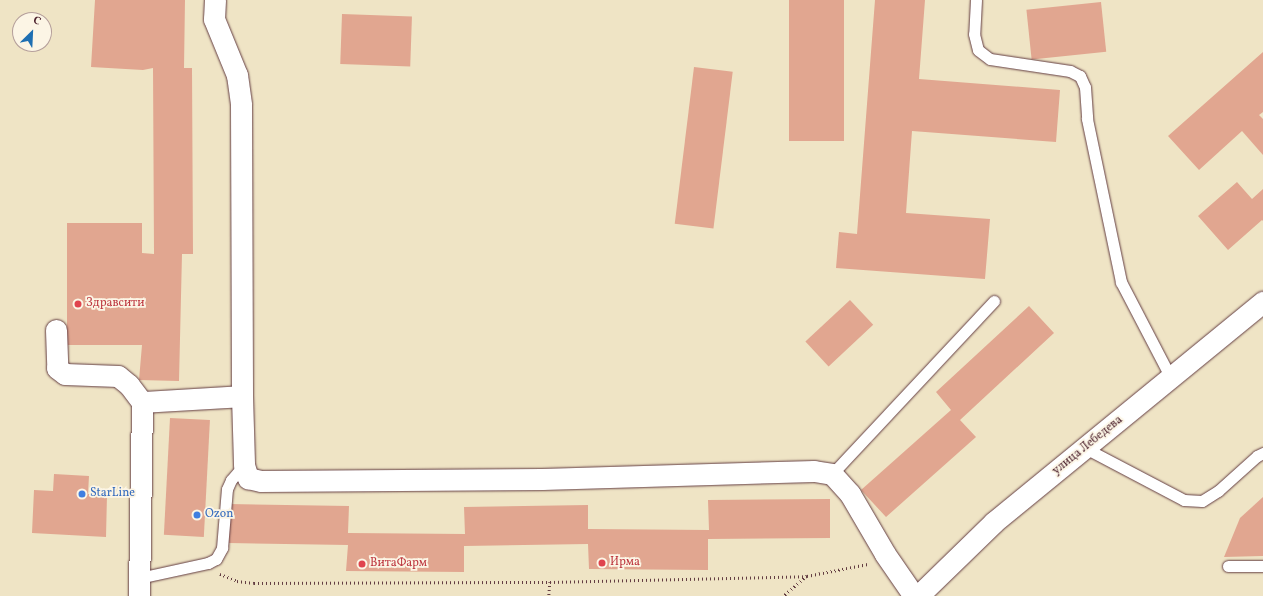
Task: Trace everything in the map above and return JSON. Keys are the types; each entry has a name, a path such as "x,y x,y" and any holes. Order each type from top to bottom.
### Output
{"street":[{"path":"215,0 214,19 237,76 242,105 242,396 244,465 248,478 260,481 542,479 814,471 832,474 850,494 885,554 914,596"},
{"name":"улица Лебедева","path":"918,596 994,522 1263,302"},
{"path":"56,330 57,368 65,374 118,376 130,385 142,402 139,587"},
{"path":"142,402 242,396"}],"lane":[{"path":"976,0 974,34 978,50 990,59 1070,71 1080,76 1085,87 1087,119 1121,282 1171,378"},
{"path":"832,474 994,301"},
{"path":"1085,448 1184,500 1202,501 1218,490 1257,456 1263,453"},
{"path":"139,587 208,563 216,558 222,548 230,480 244,465"},
{"path":"1228,566 1263,566"}],"path":[{"path":"208,563 221,575 237,581 254,583 550,582 807,576 864,565 885,554"},
{"path":"784,596 807,576"},
{"path":"549,596 550,582"}],"building":[{"path":"95,0 185,0 184,68 192,68 193,254 182,254 179,381 139,380 142,345 67,345 67,223 142,223 142,253 154,254 153,68 143,70 91,67"},
{"path":"789,0 844,0 844,141 789,141"},
{"path":"875,0 925,0 919,79 1060,90 1056,142 912,131 906,213 990,219 985,279 836,268 839,232 857,234"},
{"path":"1101,2 1106,52 1032,60 1026,10"},
{"path":"342,14 412,16 410,66 340,64"},
{"path":"1263,52 1263,112 1259,115 1263,119 1263,155 1242,131 1199,170 1168,136"},
{"path":"694,67 733,72 713,229 675,224"},
{"path":"1237,182 1252,199 1263,189 1263,221 1262,220 1228,250 1198,216"},
{"path":"850,300 873,325 829,366 805,342"},
{"path":"1029,306 1054,333 960,420 976,437 886,517 861,490 951,410 936,392"},
{"path":"170,418 210,420 204,537 164,535"},
{"path":"54,474 89,476 88,494 107,495 106,537 32,533 34,490 53,491"},
{"path":"1263,497 1263,556 1224,557 1240,518"},
{"path":"830,499 830,538 708,539 708,570 589,569 588,544 464,546 464,572 346,571 348,545 229,543 229,504 349,506 348,533 465,534 464,507 588,505 588,529 709,530 708,500"}],"place":[{"name":"Здравсити","path":"78,304"},
{"name":"StarLine","path":"82,494"},
{"name":"Ozon","path":"197,515"},
{"name":"Ирма","path":"602,563"},
{"name":"ВитаФарм","path":"362,564"}]}
